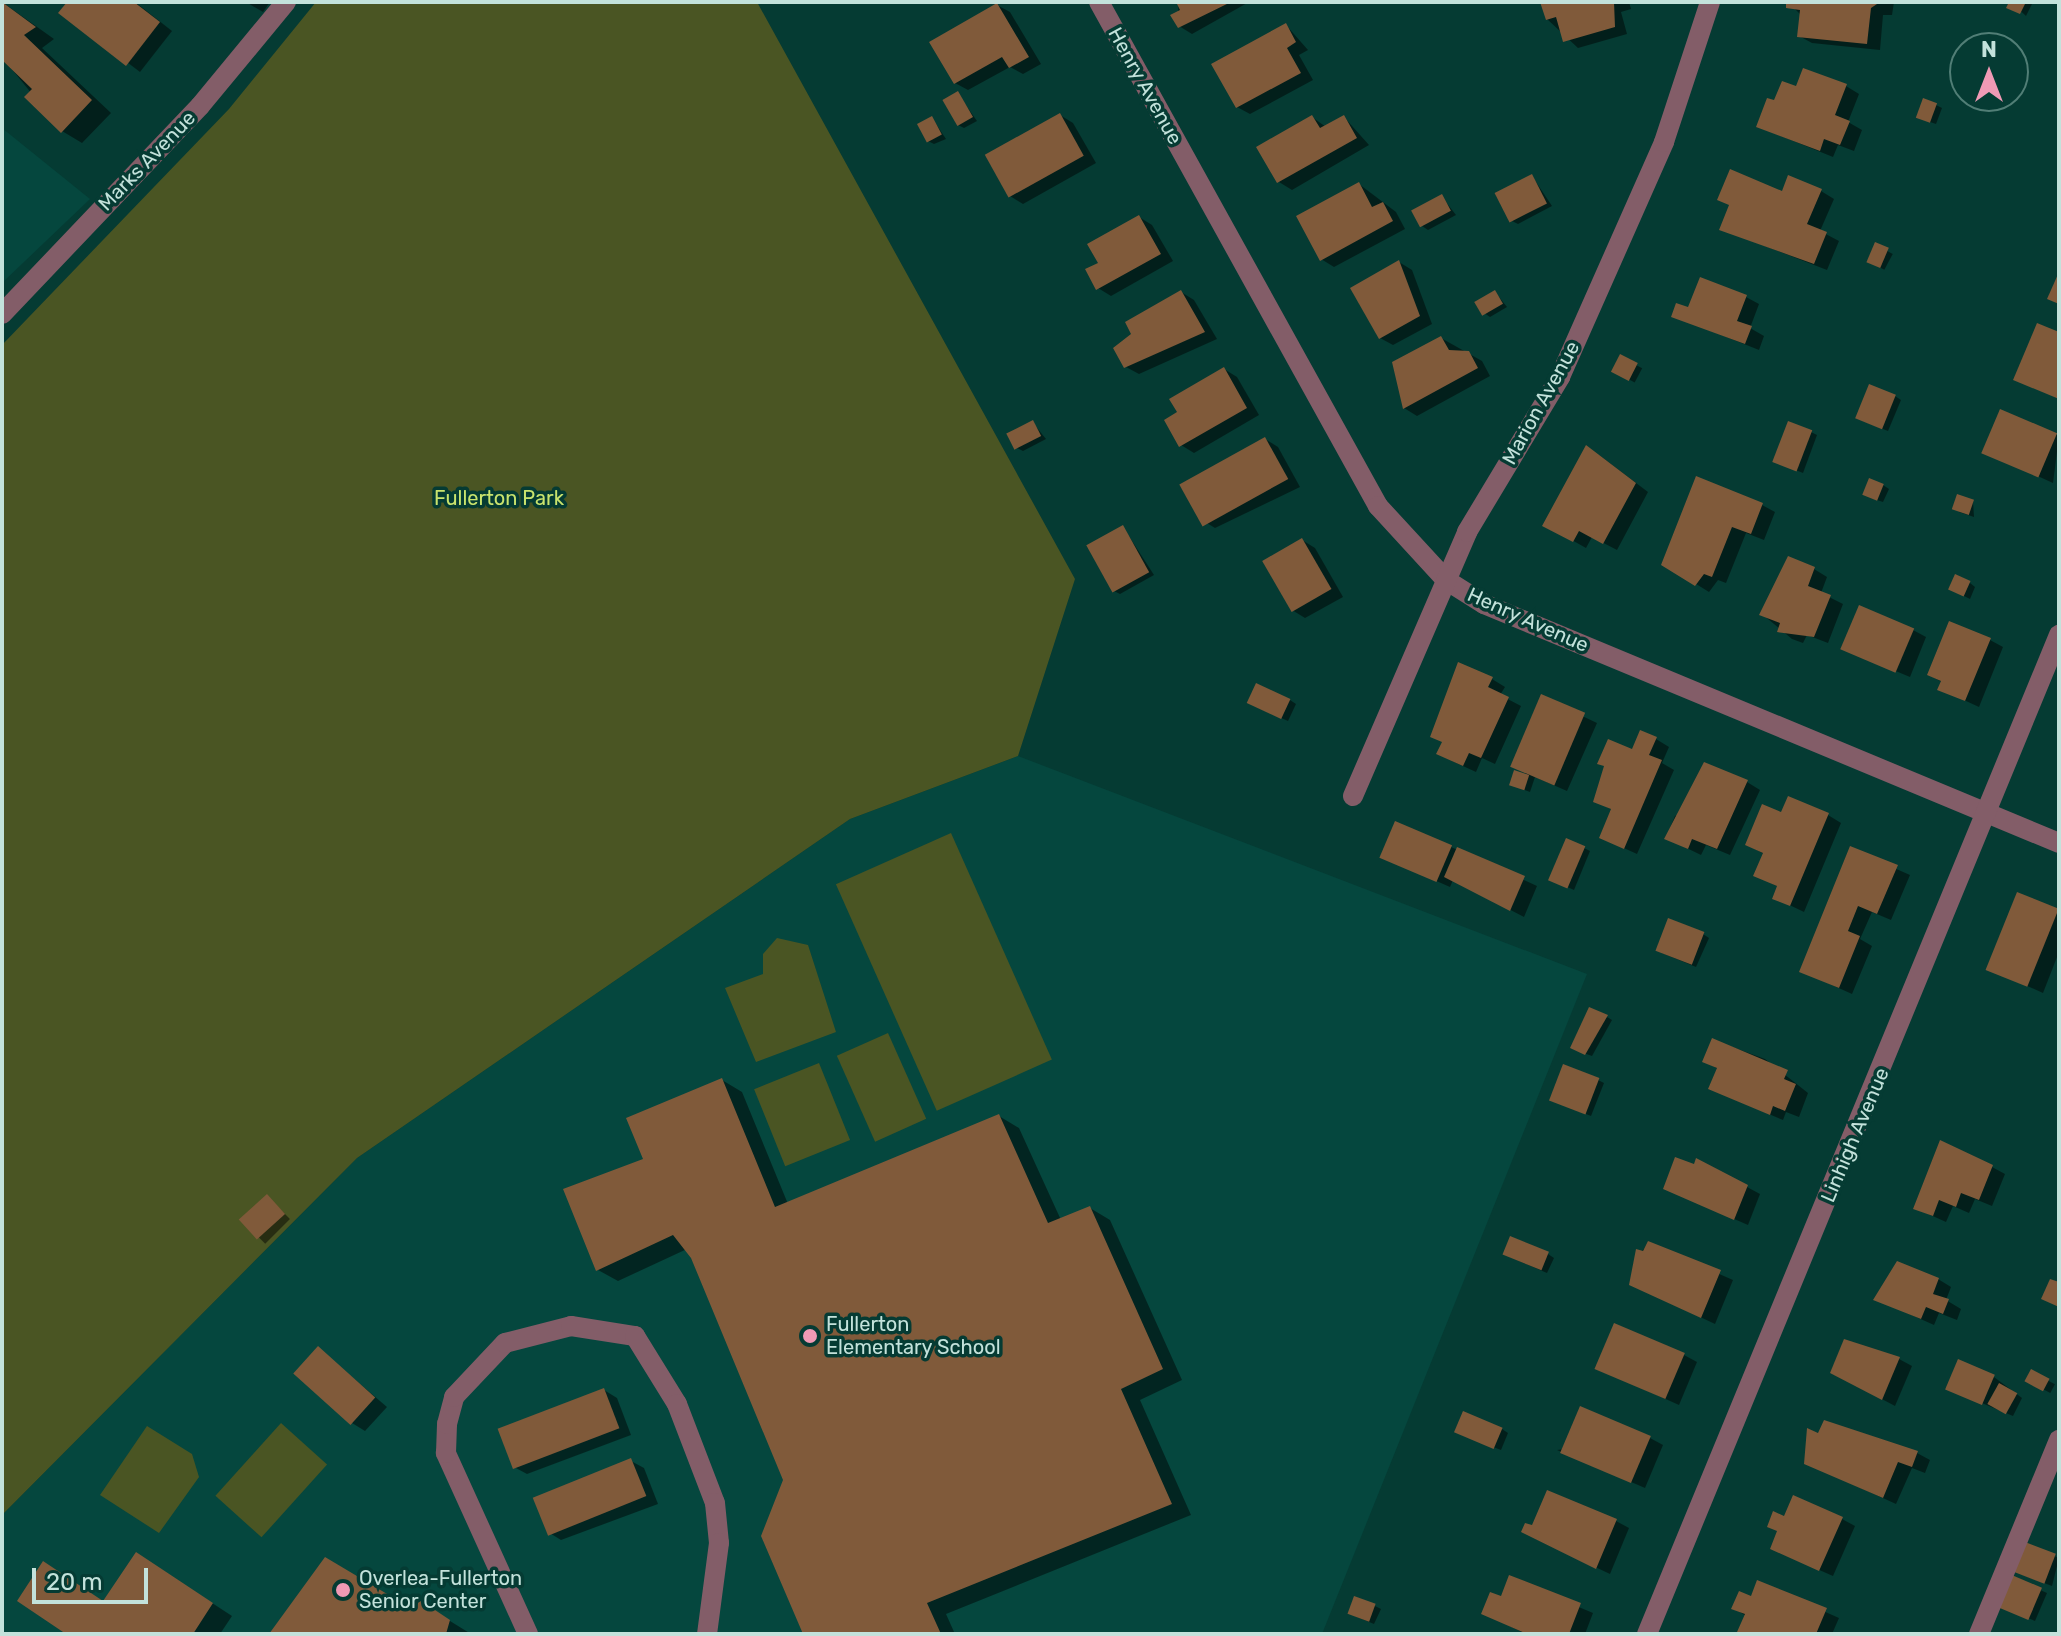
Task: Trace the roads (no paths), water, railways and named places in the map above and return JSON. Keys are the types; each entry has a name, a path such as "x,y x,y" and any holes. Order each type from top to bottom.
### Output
{"street":[{"name":"Marks Avenue","path":"2,314 200,106 286,2"},
{"name":"Henry Avenue","path":"1099,2 1378,506 1446,580 1484,604 2059,843"},
{"name":"Marion Avenue","path":"1353,796 1446,580 1560,377 1664,142 1710,2"},
{"name":"Linhigh Avenue","path":"1647,1634 2059,635"},
{"path":"528,1634 446,1453 447,1424 454,1397 505,1343 571,1326 635,1336 677,1404 715,1503 719,1543 707,1634"},
{"path":"1979,1634 2059,1440"}],"place":[{"name":"Fullerton Elementary School","path":"810,1336"},
{"name":"Overlea-Fullerton Senior Center","path":"343,1590"}],"park label":[{"name":"Fullerton Park","path":"499,498"}]}
